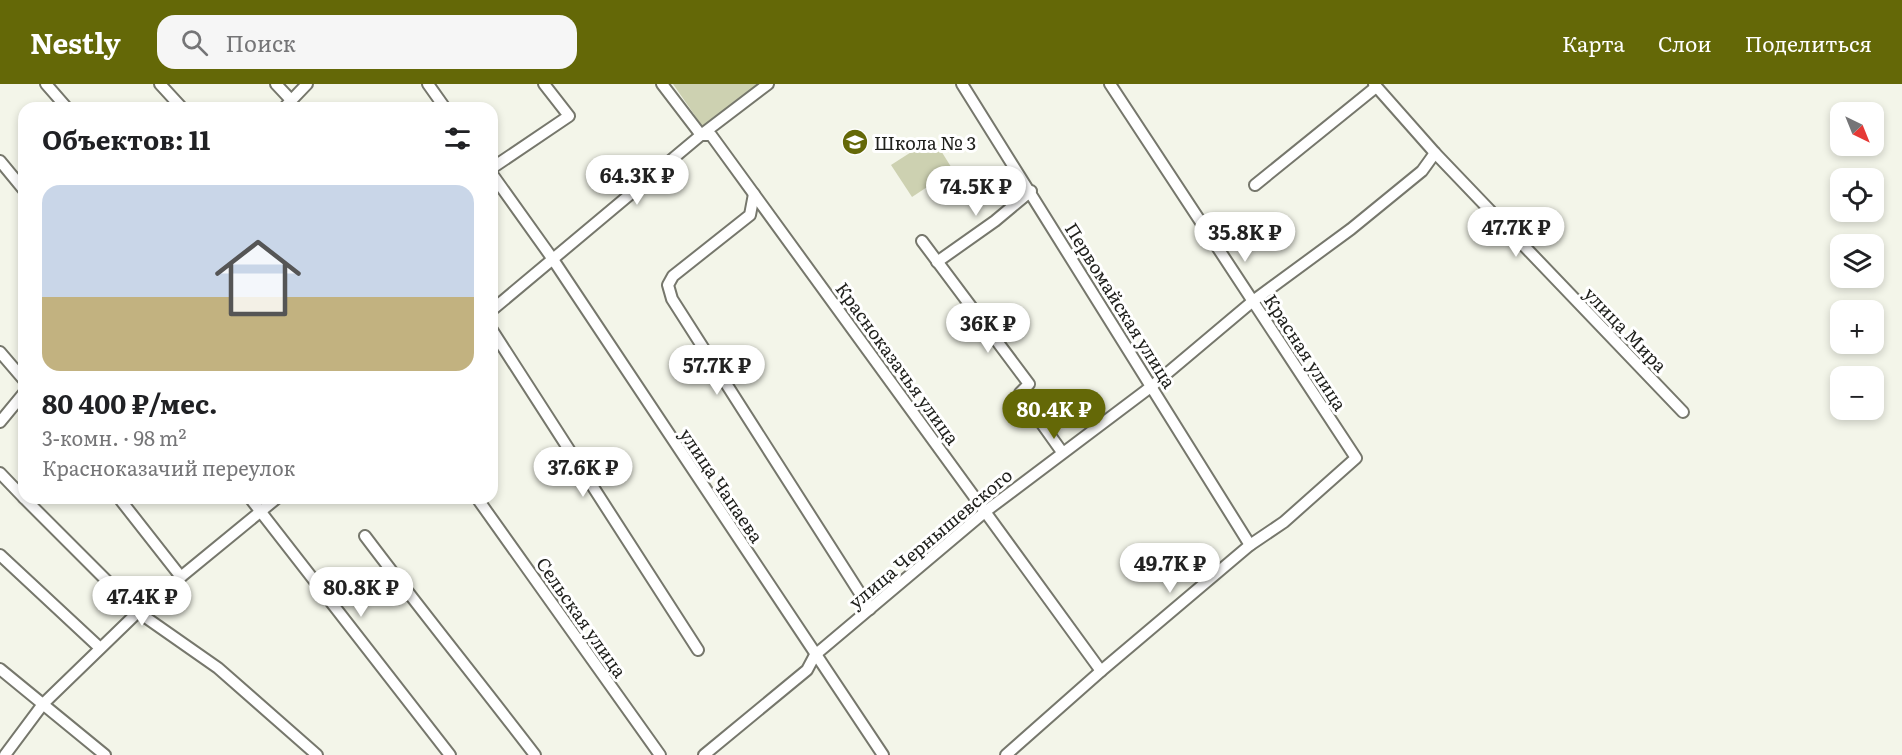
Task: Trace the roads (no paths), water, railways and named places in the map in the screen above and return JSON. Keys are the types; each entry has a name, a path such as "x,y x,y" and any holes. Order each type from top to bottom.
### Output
{"street":[{"path":"46,84 62,102"},
{"path":"160,84 176,102"},
{"path":"276,84 287,102"},
{"path":"290,102 307,84"},
{"path":"428,84 441,102"},
{"path":"498,164 569,116 544,84"},
{"name":"Красноказачья улица","path":"662,84 701,135 711,135 1101,671"},
{"path":"498,305 701,135 768,84"},
{"name":"Первомайская улица","path":"962,84 1250,545"},
{"name":"Красная улица","path":"1110,84 1356,458 1284,522 1250,545"},
{"path":"1255,185 1375,86"},
{"name":"улица Мира","path":"1375,86 1435,153 1683,412"},
{"name":"улица Чернышевского","path":"704,755 807,670 815,655 986,511 1152,386 1253,300 1360,222 1422,171 1435,153"},
{"path":"0,161 18,183"},
{"name":"улица Чапаева","path":"498,182 552,258 883,755"},
{"path":"937,262 995,221 1030,191"},
{"path":"754,194 750,215 673,276 668,285 672,299 870,609"},
{"path":"922,241 1029,384 1020,393 1062,452"},
{"path":"498,339 698,650"},
{"path":"0,352 18,373"},
{"path":"0,422 18,400"},
{"path":"0,474 18,492"},
{"path":"30,504 138,612 218,668 317,755"},
{"path":"124,504 181,577"},
{"path":"254,504 450,755"},
{"path":"5,755 43,704 100,648 138,612 270,504"},
{"name":"Сельская улица","path":"481,504 660,755"},
{"path":"365,536 384,565 428,615 535,755"},
{"path":"1006,755 1250,545"},
{"path":"0,555 100,648"},
{"path":"0,669 105,755"}],"place":[{"name":"Школа № 3","path":"855,142"}]}
